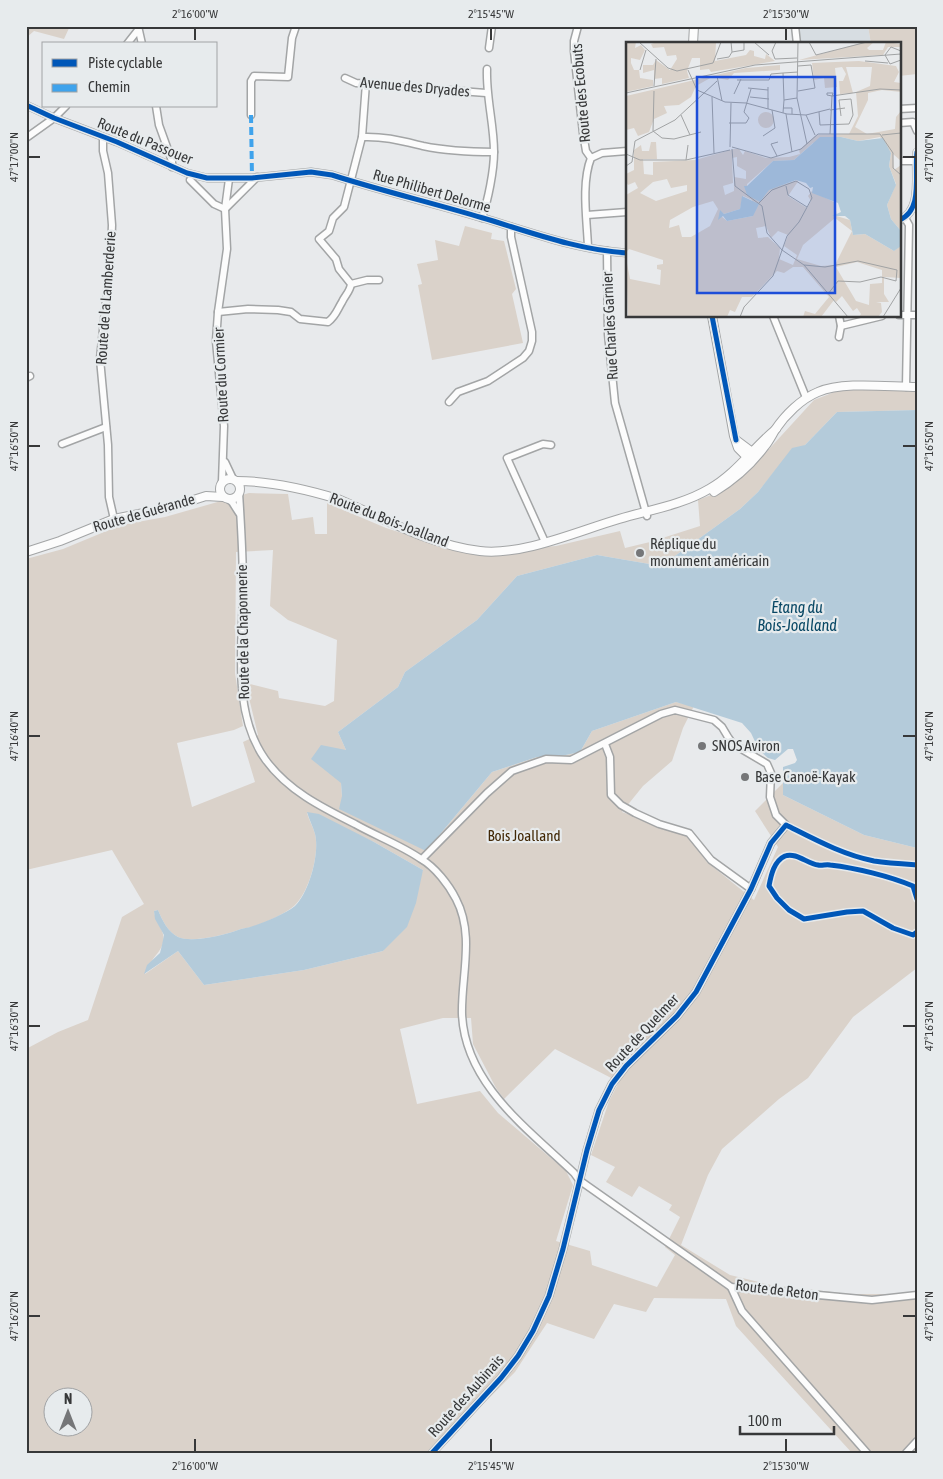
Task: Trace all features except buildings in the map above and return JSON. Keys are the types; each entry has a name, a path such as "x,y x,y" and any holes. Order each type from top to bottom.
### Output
{"street":[{"path":"251,115 252,81 254,76 288,77 296,26"},
{"path":"489,48 492,26"},
{"name":"Route des Ecobuts","path":"578,26 574,41 574,51 583,133 586,151 591,158"},
{"path":"693,42 694,26"},
{"path":"795,26 797,42"},
{"path":"128,42 138,28"},
{"path":"138,28 142,42"},
{"path":"482,218 486,206 494,152 486,93 487,69"},
{"name":"Avenue des Dryades","path":"345,78 356,83 486,93"},
{"path":"218,312 248,309 278,310 291,312 300,319 328,322 336,314 350,290 351,284 339,269 336,259 319,239 329,231 333,218 344,207 362,137 366,83"},
{"name":"Route du Passouer","path":"26,105 172,167 207,178 229,179"},
{"path":"26,138 54,118 64,108"},
{"path":"156,108 159,124 172,161 172,167"},
{"path":"900,108 917,108"},
{"path":"900,123 915,122 917,131"},
{"path":"362,137 376,136 452,151 494,152"},
{"name":"Route de la Lamberderie","path":"104,137 103,151 108,173 112,225 111,253 100,359 108,446 109,497 114,519"},
{"path":"588,247 585,194 588,166 591,158 602,153 626,151"},
{"path":"906,387 907,315 913,224 902,219 913,208 916,197 917,152"},
{"path":"900,161 916,161"},
{"name":"Rue Philibert Delorme","path":"229,179 311,172 350,181 529,233 588,247 626,253"},
{"path":"190,180 214,204 225,209 257,178"},
{"name":"Route du Cormier","path":"221,484 224,426 216,341 227,249 225,209 229,179"},
{"path":"587,214 626,212"},
{"path":"449,402 458,392 488,381 523,358 529,351 532,332 511,236 511,227"},
{"name":"Rue Charles Garnier","path":"608,251 608,334 615,402 646,514"},
{"path":"351,284 367,280 379,280"},
{"path":"900,315 917,315"},
{"path":"712,318 734,436 737,444 749,460 753,456 752,452 737,444"},
{"path":"774,318 805,396 808,397"},
{"path":"839,318 841,326 839,337"},
{"path":"841,326 874,318"},
{"name":"Route du Bois-Joalland","path":"752,452 791,412 808,397 818,392 839,387 917,388"},
{"path":"62,444 106,427"},
{"name":"Route du Bois-Joalland","path":"573,533 625,522 708,490 737,472 767,445 776,428"},
{"path":"545,542 507,458 543,444 550,445"},
{"path":"737,444 737,472"},
{"path":"223,459 235,480 239,492 235,498 226,498"},
{"path":"235,480 227,479 221,484 220,491 241,516"},
{"name":"Route du Bois-Joalland","path":"235,480 292,487 338,499 438,541 479,551 503,552 646,514"},
{"name":"Route du Bois-Joalland","path":"239,492 247,487 263,483"},
{"name":"Route de Guérande","path":"26,552 60,541 114,519 168,508 206,496 221,484"},
{"name":"Route de la Chaponnerie","path":"239,492 243,587 242,676 244,701 248,722 260,751 278,775 296,791 322,807 422,859 444,880 456,899 462,913 465,929 462,1014 465,1035 477,1067 500,1102 579,1180"},
{"name":"Route de Guérande","path":"206,496 226,498"},
{"name":"Route de Quelmer","path":"518,1356 533,1331 549,1296 599,1110 612,1084 626,1066 677,1016 696,992 751,890 771,843 786,825 776,815 770,797 771,773 769,768 766,764 733,744 722,727 714,720 675,710 661,714 605,744"},
{"path":"422,859 487,793 512,771 546,759 571,760 605,744 610,757 611,795 620,805 659,824 689,833 711,860 751,890"},
{"name":"Route de Reton","path":"579,1180 731,1287 872,1300 917,1294"},
{"path":"731,1287 742,1311 867,1453"},
{"name":"Route des Aubinais","path":"432,1453 501,1378 518,1356"},
{"path":"906,1453 917,1441"}],"shaded area":[{"path":"797,26 868,26 871,42 800,42"}],"green space":[{"path":"26,26 70,26 64,39 34,31 26,38"},
{"path":"868,26 917,26 917,74 900,76 900,42 871,42"},
{"path":"465,226 492,233 491,239 504,241 516,289 512,294 523,343 432,360 418,285 422,284 417,264 438,260 435,240 459,246"},
{"name":"Bois Joalland","path":"873,389 917,390 917,410 837,412 805,445 775,471 758,492 740,509 661,566 597,555 517,576 477,620 405,672 398,687 338,732 346,750 341,783 342,797 426,851 492,772 537,757 561,756 580,752 592,731 676,702 694,706 683,728 672,761 643,786 622,812 688,836 707,862 754,900 778,847 755,811 783,783 783,795 864,835 917,848 917,968 853,1017 808,1078 779,1099 722,1149 708,1175 681,1245 730,1275 771,1285 849,1294 906,1294 917,1291 917,1453 852,1453 736,1326 726,1299 654,1298 646,1312 614,1304 594,1339 547,1323 515,1372 450,1440 442,1436 426,1453 26,1453 26,1049 58,1032 88,1020 122,917 144,904 112,850 26,870 26,559 63,549 121,525 165,517 249,493 288,494 292,520 313,517 315,534 327,534 327,503 386,528 473,554 488,555 521,549 556,546 620,531 625,548 700,526 698,500 724,490 748,472 814,400 837,391","holes":["273,550 270,606 288,620 337,640 334,701 325,706 279,698 278,691 250,684 249,698 258,735 243,742 255,782 192,807 177,743 234,730 243,726 235,673 236,552","307,813 374,842 423,870 383,951 304,970 204,985 178,951 145,974 161,948 164,938 154,911 158,910 161,918 174,935 184,939 199,939 253,927 269,921 294,906 309,883 315,862 315,834","443,1018 471,1018 473,1044 496,1088 504,1099 555,1049 619,1082 609,1101 591,1155 615,1167 606,1182 632,1197 639,1186 672,1205 669,1210 680,1217 665,1247 675,1255 657,1287 592,1265 590,1251 556,1241 573,1185 566,1171 498,1113 480,1091 417,1104 400,1029"]}],"water":[{"name":"Étang du Bois-Joalland","path":"917,410 917,848 864,835 783,795 783,767 795,763 797,760 793,749 788,749 775,760 768,758 759,750 751,733 742,723 676,702 592,731 580,752 561,756 537,757 492,772 426,851 339,809 342,796 341,783 311,759 321,745 346,750 338,732 398,687 405,672 477,620 517,576 597,555 661,566 740,509 758,492 792,448 805,445 837,412"},
{"path":"307,812 319,814 423,870 416,903 407,927 383,951 304,970 204,985 178,951 144,974 147,965 160,953 164,935 155,919 154,911 158,910 161,918 174,935 184,939 200,939 251,927 275,918 295,906 305,892 315,862 315,834"}],"marked path":[{"path":"251,115 252,178"}],"cycle path":[{"path":"26,105 187,173 207,178 252,178 311,172 332,175 554,240 590,248 626,253"},
{"path":"900,219 912,209 915,200 917,152"},
{"path":"712,318 736,440"},
{"path":"432,1453 501,1378 518,1356 533,1331 549,1296 599,1110 612,1084 626,1066 677,1016 696,992 751,889 771,843 786,825 851,855 879,862 917,865"},
{"path":"917,899 913,886 904,882 861,870 814,864 789,855 778,861 772,873 769,886 777,898 789,910 804,919 863,911 893,928 913,935 917,932"}],"place":[{"name":"Réplique du monument américain","path":"640,553"},
{"name":"SNOS Aviron","path":"702,746"},
{"name":"Base Canoë-Kayak","path":"745,777"}]}
